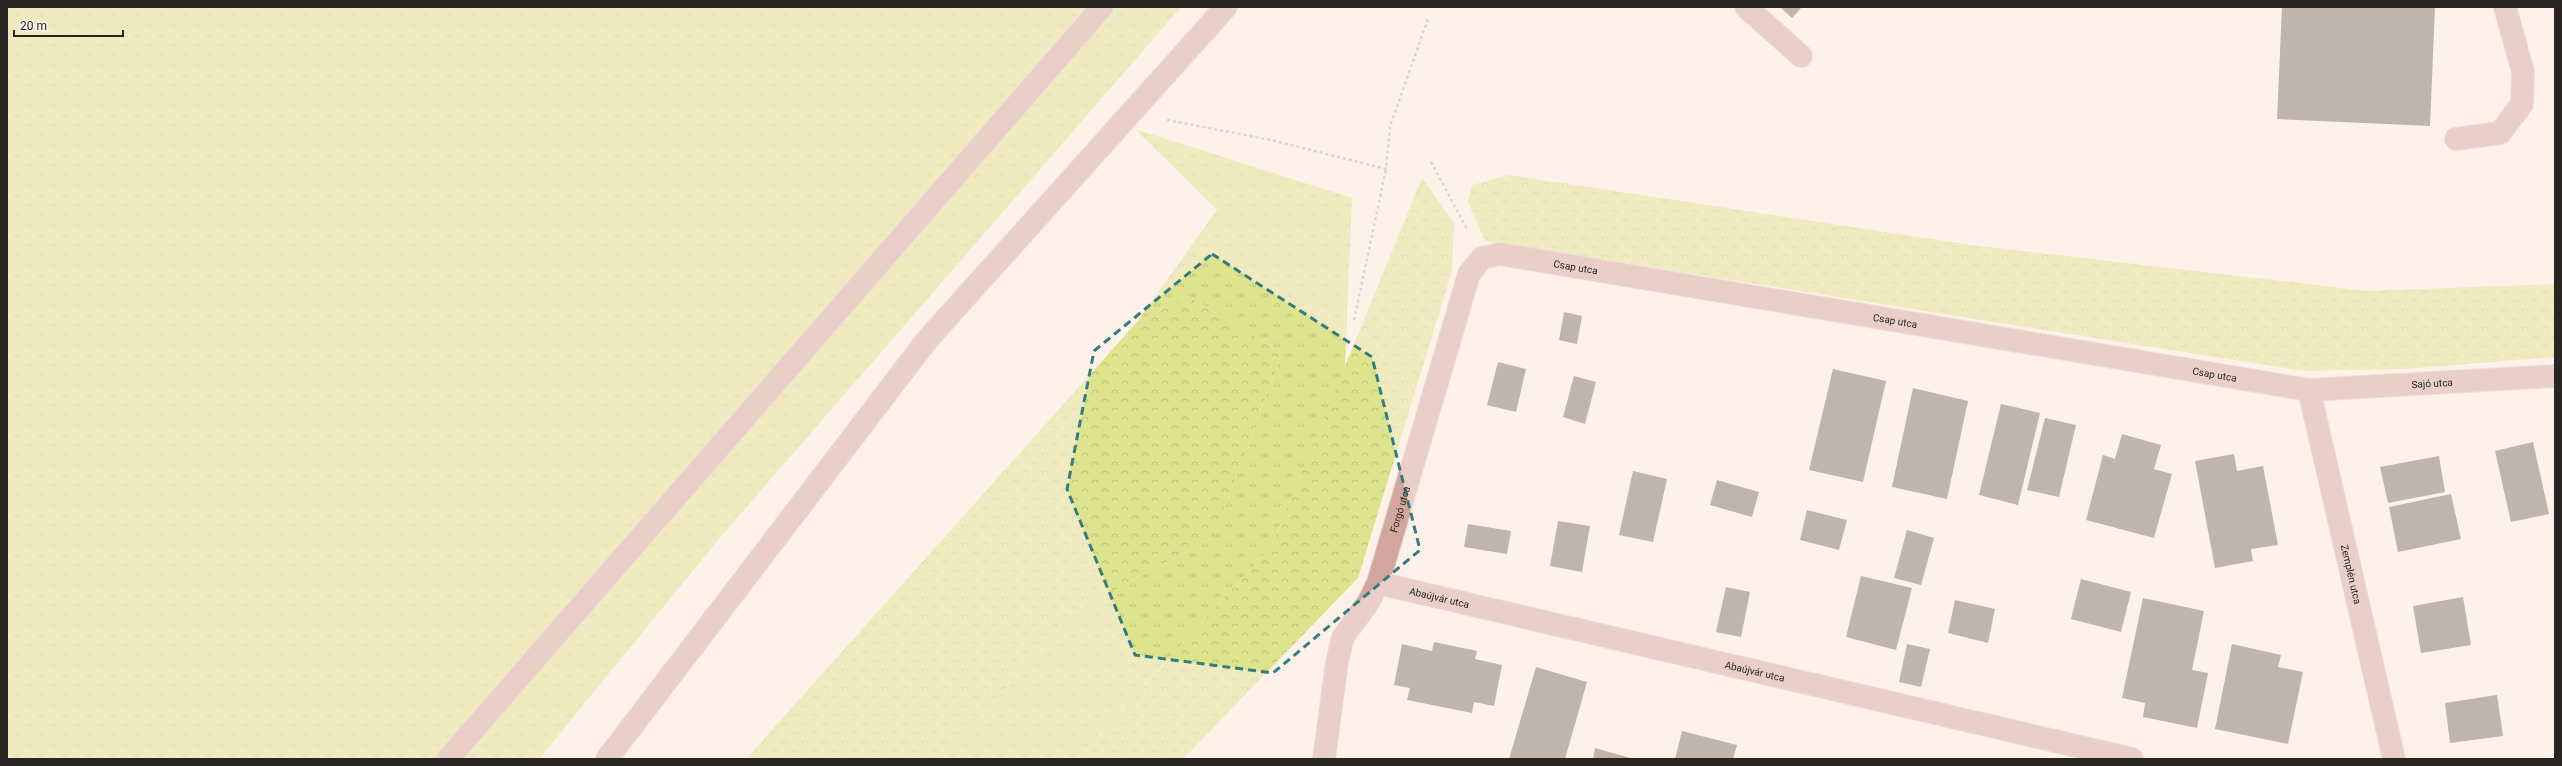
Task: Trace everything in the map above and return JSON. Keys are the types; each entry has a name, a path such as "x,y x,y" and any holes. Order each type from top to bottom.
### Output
{"street":[{"path":"448,759 1102,7"},
{"path":"607,759 927,340 1129,112 1226,7"},
{"path":"1746,7 1802,56"},
{"path":"2456,139 2500,133 2522,104 2523,72 2505,7"},
{"name":"Csap utca","path":"1482,258 1500,254 2309,390"},
{"name":"Forgó utca","path":"1324,759 1337,662 1343,637 1368,603 1378,583 1469,274 1482,258"},
{"name":"Sajó utca","path":"2309,390 2555,376"},
{"name":"Zemplén utca","path":"2309,390 2394,759"},
{"name":"Abaújvár utca","path":"1378,583 2132,759"}],"path":[{"path":"1354,320 1386,169 1390,126 1428,19"},
{"path":"1129,112 1271,140 1386,169"},
{"path":"1430,162 1482,258"}],"highlighted area":[{"path":"1212,254 1372,357 1420,550 1273,673 1135,655 1067,489 1094,351"}],"green space":[{"path":"7,7 1181,7 718,540 539,759 7,759"},
{"path":"1135,129 1352,198 1345,367 1271,547 1077,759 942,759 1078,609 1213,538 1282,353 1188,296 1137,322 1217,210"},
{"path":"1509,175 1971,245 2368,291 2555,284 2555,357 2405,369 2303,371 1485,241 1468,202 1472,185"},
{"path":"1422,178 1454,223 1452,271 1358,578 1183,759 1077,759 1271,547"},
{"path":"1188,296 1282,353 1213,538 1078,609 942,759 746,759 1137,322"}],"building":[{"path":"1780,7 1802,7 1792,18"},
{"path":"2282,7 2435,7 2430,126 2277,119"},
{"path":"1564,312 1582,316 1577,344 1559,340"},
{"path":"1498,362 1526,369 1516,412 1487,405"},
{"path":"1833,369 1886,381 1863,482 1809,470"},
{"path":"1574,376 1596,382 1585,424 1563,417"},
{"path":"1913,388 1968,401 1947,499 1892,487"},
{"path":"2001,404 2040,413 2018,505 1979,495"},
{"path":"2045,418 2076,425 2059,497 2027,490"},
{"path":"2122,434 2161,445 2154,469 2172,474 2154,538 2086,520 2103,455 2115,459"},
{"path":"2533,442 2549,514 2511,522 2495,451"},
{"path":"2234,454 2237,471 2263,466 2278,545 2251,549 2253,561 2215,568 2195,461"},
{"path":"2439,456 2445,492 2388,503 2380,467"},
{"path":"1633,471 1667,479 1653,542 1619,535"},
{"path":"1717,480 1759,492 1752,517 1710,505"},
{"path":"2451,494 2461,539 2398,552 2389,507"},
{"path":"1807,510 1847,520 1839,550 1800,540"},
{"path":"1558,521 1590,526 1582,572 1550,566"},
{"path":"1468,524 1511,531 1507,554 1464,547"},
{"path":"1907,530 1934,538 1921,585 1894,578"},
{"path":"1861,576 1912,588 1896,650 1846,637"},
{"path":"2081,579 2131,592 2121,632 2071,619"},
{"path":"1726,587 1750,592 1741,637 1716,632"},
{"path":"2463,597 2471,645 2421,653 2413,606"},
{"path":"2143,598 2204,611 2192,670 2208,673 2197,728 2143,717 2145,703 2122,698"},
{"path":"1955,600 1995,609 1988,643 1948,633"},
{"path":"1434,642 1477,651 1475,659 1502,665 1494,706 1474,702 1472,713 1407,700 1410,688 1394,685 1402,644 1432,651"},
{"path":"1907,644 1930,649 1921,687 1899,682"},
{"path":"2232,644 2281,655 2278,667 2303,672 2288,744 2215,729"},
{"path":"1536,667 1587,682 1565,759 1509,759"},
{"path":"2497,695 2503,736 2450,743 2445,703"},
{"path":"1682,731 1737,745 1733,759 1675,759"},
{"path":"1595,748 1634,759 1593,759"}]}
